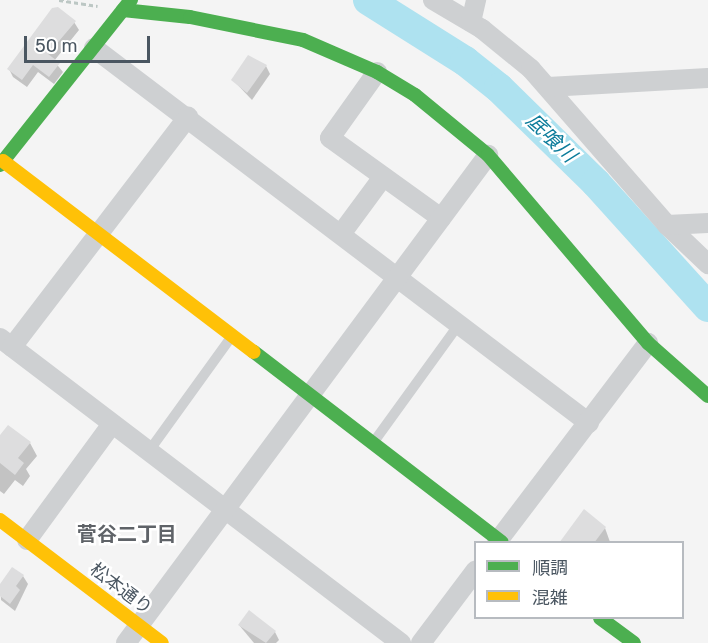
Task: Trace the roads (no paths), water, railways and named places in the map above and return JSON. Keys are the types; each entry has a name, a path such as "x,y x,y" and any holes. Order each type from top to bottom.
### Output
{"street":[{"path":"433,0 471,22 548,87 668,225 708,264"},
{"path":"471,22 476,0"},
{"path":"498,541 99,234 2,163 127,5 303,40 377,72 447,118 488,155 648,343 708,396"},
{"path":"94,48 590,423"},
{"path":"377,72 330,138 441,218"},
{"path":"548,87 708,78"},
{"path":"188,117 99,234 6,343 401,643"},
{"path":"126,643 488,155"},
{"path":"341,234 383,177"},
{"path":"668,225 708,223"},
{"path":"500,541 648,343"},
{"path":"27,540 112,424"},
{"name":"松本通り","path":"0,520 162,643"},
{"path":"421,643 474,573"},
{"path":"601,619 634,643"}],"lane":[{"path":"373,444 459,324"},
{"path":"149,451 232,336"}],"waterway":[{"name":"底喰川","path":"368,0 465,61 499,88 596,183 708,307"},
{"name":"底喰川","path":"373,2 377,0"}],"district":[{"name":"菅谷二丁目","path":"127,534"}]}
